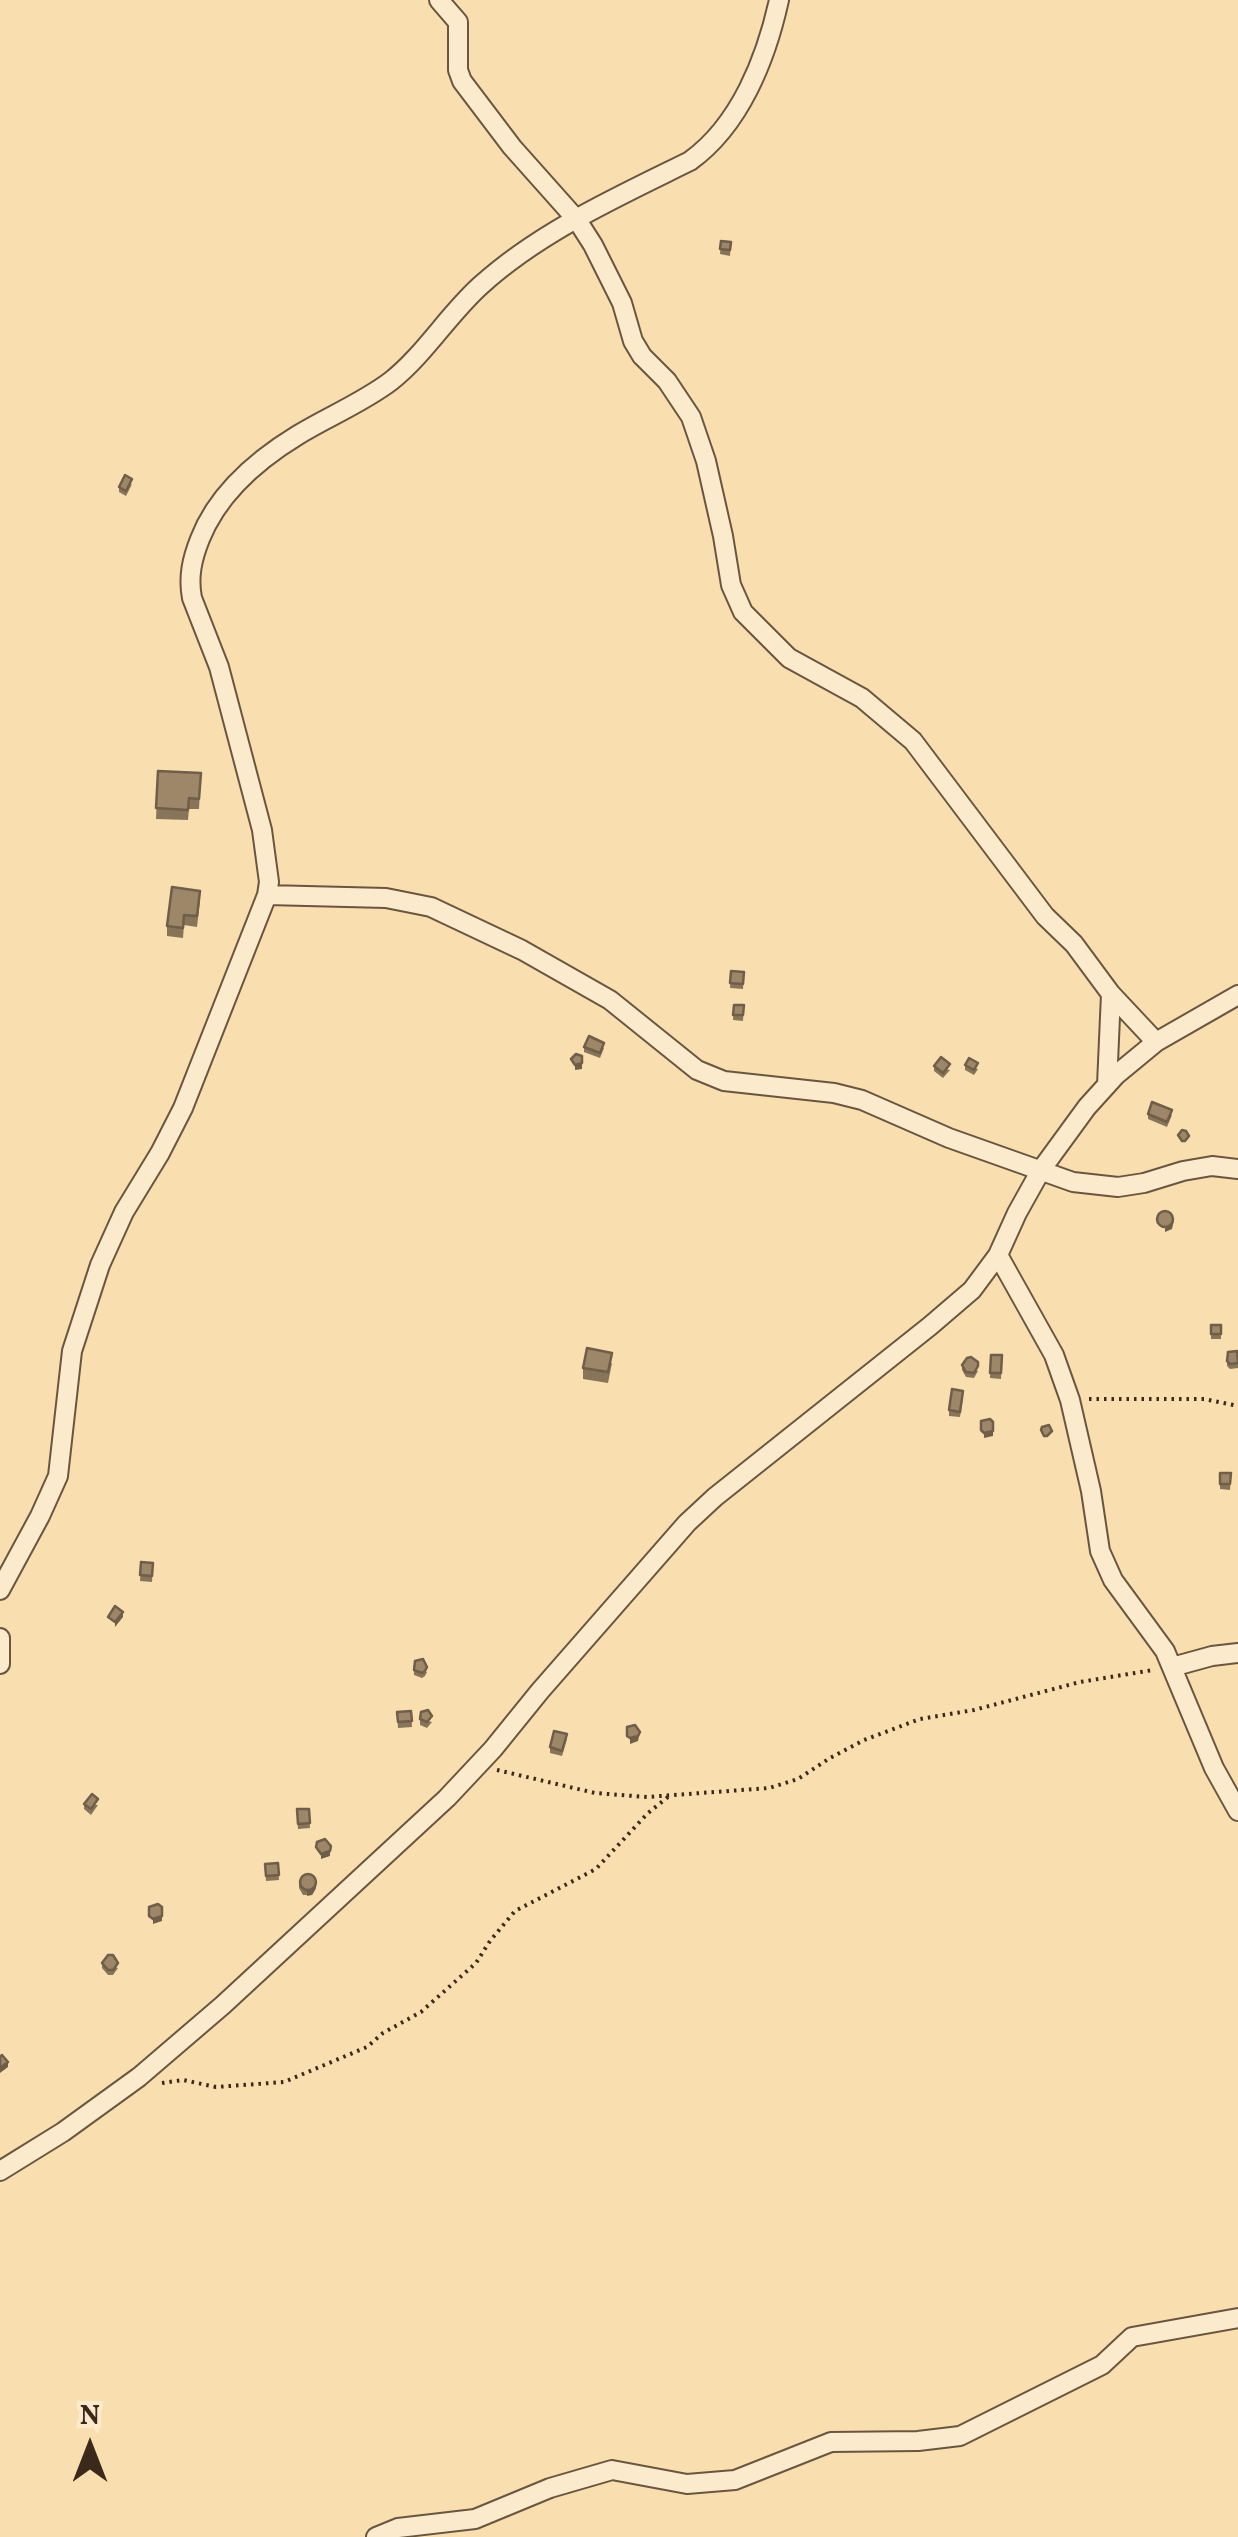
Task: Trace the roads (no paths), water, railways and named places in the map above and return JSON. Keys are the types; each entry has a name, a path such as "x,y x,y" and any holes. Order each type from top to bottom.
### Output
{"street":[{"path":"439,0 458,22 458,70 462,81 512,147 577,220 622,303 642,356 667,382 690,417 710,480 731,585 743,612 788,658 862,698 912,742 1044,916 1074,944 1156,1042"},
{"path":"0,1590 58,1476 72,1351 100,1264 124,1212 183,1108 267,895 258,816 219,667 190,587 193,556 202,533 232,486 252,468 394,378 481,286 517,257 598,206 690,161 715,140 739,109 779,0"},
{"path":"267,895 386,898 432,908 522,950 610,1000 697,1070 710,1076 744,1085 862,1100 949,1138 1073,1182 1118,1187 1212,1166 1238,1168"},
{"path":"1106,1085 1112,994"},
{"path":"0,2171 139,2077 319,1918 447,1798 688,1523 972,1290 998,1254 1040,1170 1106,1085 1156,1042 1238,995"},
{"path":"998,1254 1054,1354 1070,1400 1100,1551 1113,1580 1165,1651 1214,1768 1238,1811"},
{"path":"0,1638 0,1664"},
{"path":"1172,1667 1238,1653"},
{"path":"376,2537 398,2528 475,2519 550,2488 612,2470 688,2484 735,2480 831,2442 960,2436 1102,2365 1132,2337 1238,2318"}]}
